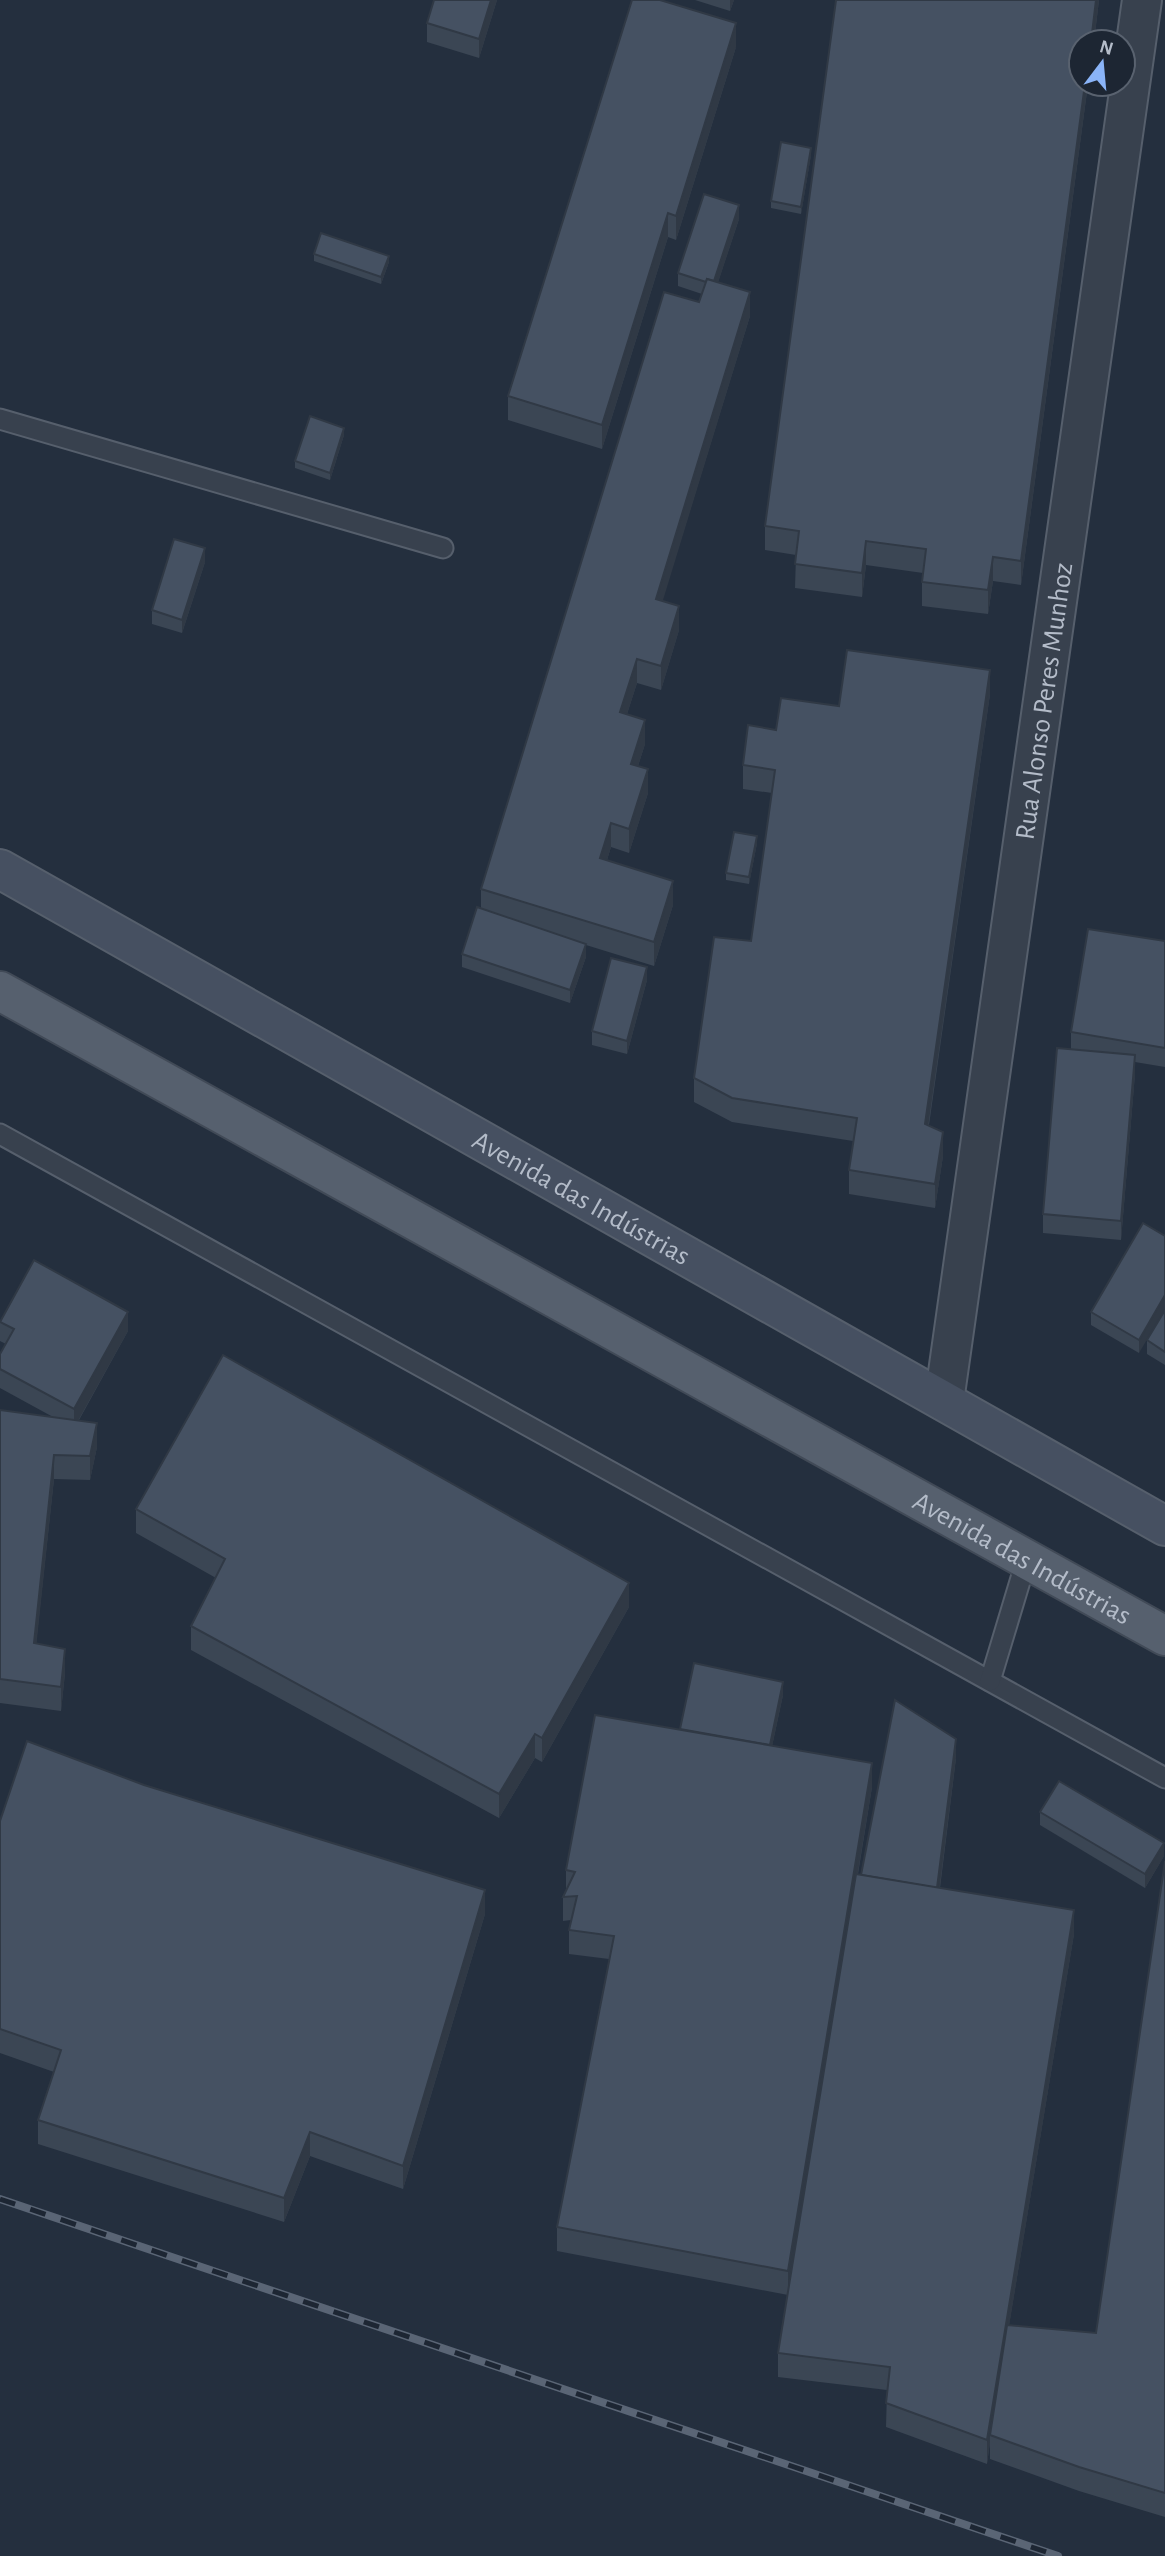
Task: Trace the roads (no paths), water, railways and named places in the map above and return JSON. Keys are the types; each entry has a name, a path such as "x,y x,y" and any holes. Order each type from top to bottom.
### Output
{"main road":[{"name":"Avenida das Indústrias","path":"0,991 1165,1636"}],"street":[{"name":"Rua Alonso Peres Munhoz","path":"944,1401 1142,0"},
{"name":"Avenida das Indústrias","path":"0,869 1165,1526"}],"lane":[{"path":"0,419 443,548"},
{"path":"0,1135 1165,1778"},
{"path":"990,1681 1027,1558"}],"railway":[{"path":"0,2199 1058,2556"}]}
